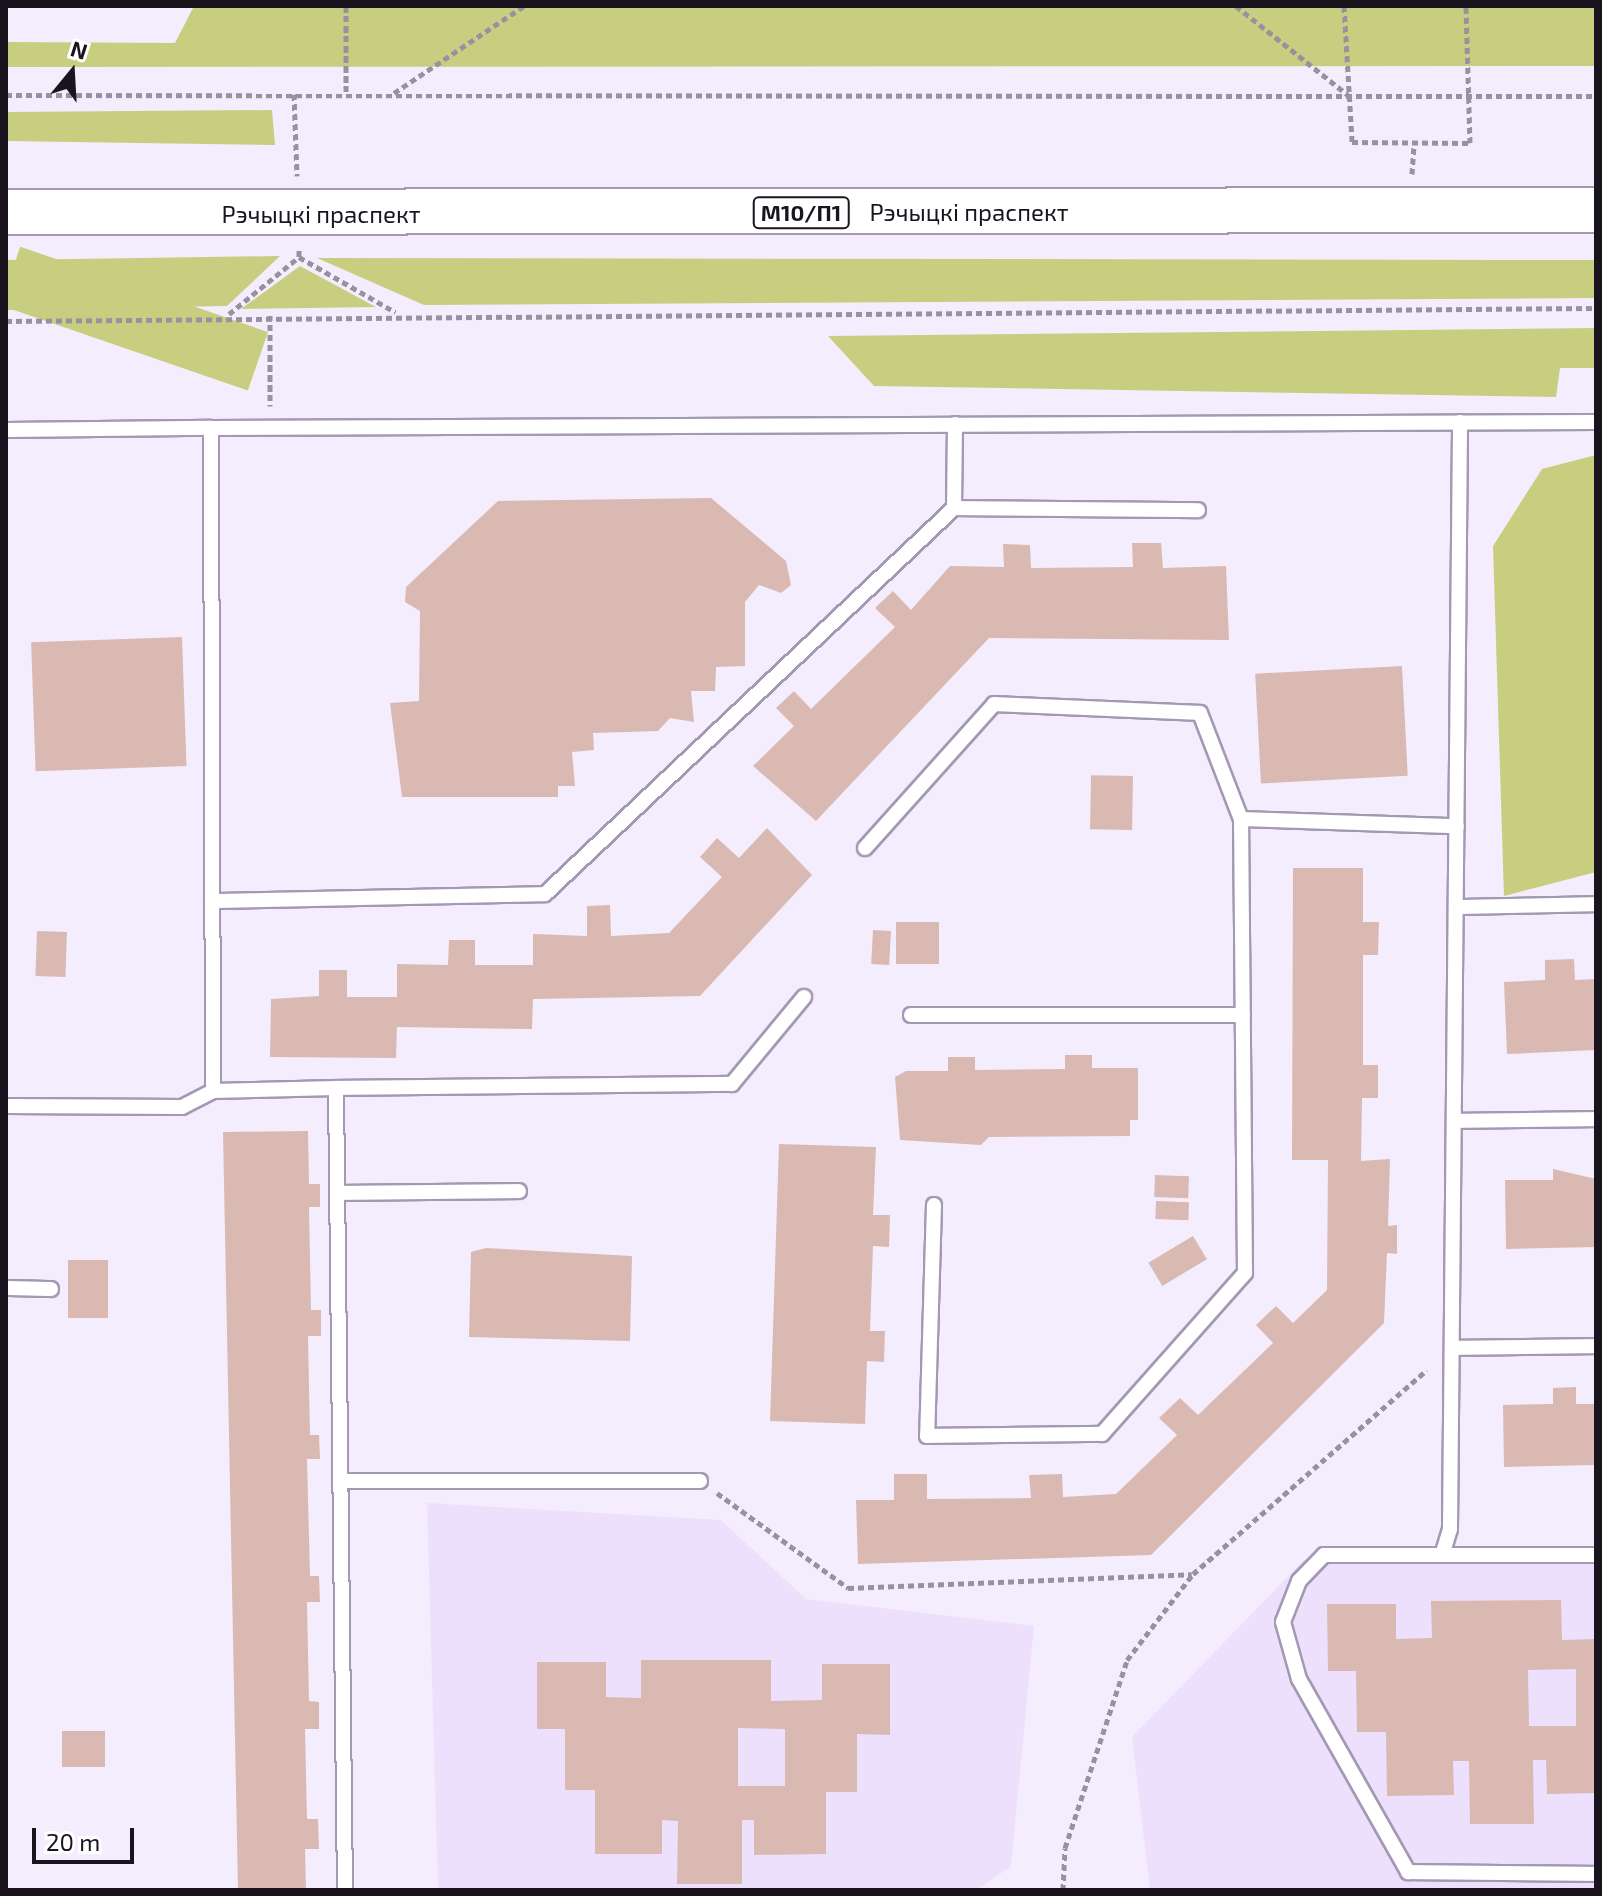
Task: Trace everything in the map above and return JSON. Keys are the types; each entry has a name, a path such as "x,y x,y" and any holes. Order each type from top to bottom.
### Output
{"main road":[{"name":"Рэчыцкі праспект","path":"6,212 1596,210"}],"lane":[{"path":"1443,1552 1452,1348 1460,422"},
{"path":"6,430 270,426 1596,422"},
{"path":"954,508 955,424"},
{"path":"211,428 213,1091"},
{"path":"212,901 545,894 954,508 1198,510"},
{"path":"865,848 994,704 1200,713 1241,819 1245,1273 1102,1434 927,1436 934,1205"},
{"path":"1241,819 1457,826"},
{"path":"1456,907 1596,904"},
{"path":"6,1106 182,1107 213,1091 732,1084 804,997"},
{"path":"911,1015 1243,1015"},
{"path":"336,1088 342,1193 345,1890"},
{"path":"1454,1121 1596,1119"},
{"path":"342,1193 519,1191"},
{"path":"6,1288 51,1289"},
{"path":"1452,1348 1596,1346"},
{"path":"343,1481 700,1481"},
{"path":"1596,1555 1443,1552 1324,1555 1299,1581 1283,1622 1299,1679 1408,1872 1596,1874"}],"path":[{"path":"346,6 346,94"},
{"path":"393,93 524,6"},
{"path":"1236,6 1349,95"},
{"path":"1344,6 1352,142 1470,143 1466,6"},
{"path":"6,95 1596,96"},
{"path":"299,257 399,314"},
{"path":"6,321 270,315 1596,308"},
{"path":"270,315 270,426"},
{"path":"1063,1890 1065,1848 1127,1660 1193,1574 1452,1348"},
{"path":"700,1481 848,1588 1193,1574"}],"shaded area":[{"path":"427,1503 721,1520 806,1599 1034,1626 1011,1866 977,1890 438,1890"},
{"path":"1304,1560 1596,1560 1596,1890 1150,1890 1132,1737"}],"green space":[{"path":"1596,7 1596,66 6,67 6,42 175,43 193,8"},
{"path":"272,110 275,145 6,141 6,112"},
{"path":"20,247 268,332 248,391 6,307 6,288"},
{"path":"280,256 227,306 6,310 6,260"},
{"path":"317,258 1596,260 1596,298 424,305"},
{"path":"300,266 376,307 241,309"},
{"path":"1596,328 1596,368 1560,368 1556,397 874,386 828,336"},
{"path":"1596,455 1596,872 1504,896 1493,546 1542,469"}],"building":[{"path":"711,498 786,561 791,585 781,593 759,585 745,602 745,666 716,667 715,691 691,691 694,722 670,718 658,731 593,733 594,750 572,752 575,786 558,786 558,797 402,797 390,703 419,701 420,611 405,602 406,587 498,501"},
{"path":"1132,543 1161,543 1163,568 1226,566 1229,640 989,638 816,821 753,766 794,726 776,708 794,691 811,709 895,627 875,608 893,591 911,610 950,566 1004,567 1003,544 1030,545 1031,568 1133,567"},
{"path":"182,637 187,766 36,771 31,642"},
{"path":"1402,666 1408,776 1261,784 1255,674"},
{"path":"1091,775 1133,776 1132,830 1090,829"},
{"path":"767,828 812,875 700,996 533,999 532,1029 397,1027 396,1058 270,1057 271,999 319,996 319,970 347,970 347,997 397,997 397,964 448,965 449,940 475,940 475,965 533,965 533,934 587,936 587,906 610,905 611,936 669,933 722,877 700,857 717,838 739,858"},
{"path":"1293,868 1363,868 1363,922 1379,922 1378,955 1363,955 1363,1065 1378,1065 1378,1098 1362,1098 1361,1161 1390,1159 1388,1226 1397,1225 1397,1254 1387,1253 1384,1323 1151,1555 858,1564 856,1500 894,1500 894,1474 927,1474 927,1499 1031,1498 1029,1475 1062,1474 1063,1497 1116,1494 1177,1435 1159,1418 1180,1398 1198,1415 1273,1343 1256,1325 1276,1306 1293,1323 1327,1290 1328,1160 1292,1160"},
{"path":"896,922 939,922 939,964 896,964"},
{"path":"873,930 891,931 889,965 871,964"},
{"path":"37,931 67,932 65,977 35,976"},
{"path":"1574,959 1575,980 1596,979 1596,1050 1507,1054 1504,982 1545,980 1545,960"},
{"path":"1065,1055 1092,1055 1092,1068 1138,1068 1138,1120 1130,1120 1130,1136 989,1137 981,1145 900,1140 895,1077 906,1071 948,1071 948,1057 975,1057 975,1070 1065,1069"},
{"path":"308,1131 309,1184 320,1184 320,1207 309,1207 311,1310 321,1310 321,1336 308,1336 310,1435 319,1435 320,1459 307,1459 310,1576 319,1576 320,1602 307,1602 309,1701 319,1702 319,1729 305,1729 307,1819 318,1819 319,1849 305,1849 306,1890 238,1890 223,1132"},
{"path":"779,1144 876,1147 873,1215 890,1215 889,1247 873,1246 870,1331 885,1331 884,1362 867,1361 865,1424 770,1421"},
{"path":"1553,1169 1596,1179 1596,1247 1506,1249 1505,1180 1553,1180"},
{"path":"1155,1175 1189,1176 1188,1198 1154,1197"},
{"path":"1156,1201 1189,1202 1188,1220 1155,1219"},
{"path":"1193,1236 1207,1259 1162,1286 1148,1263"},
{"path":"486,1248 632,1256 630,1341 469,1337 471,1252"},
{"path":"68,1260 108,1260 108,1318 68,1318"},
{"path":"1576,1387 1576,1404 1596,1404 1596,1465 1504,1467 1503,1405 1553,1404 1553,1388"},
{"path":"1561,1600 1562,1640 1596,1639 1596,1793 1547,1794 1546,1760 1533,1760 1534,1824 1470,1824 1469,1761 1453,1761 1454,1795 1387,1796 1386,1732 1357,1732 1356,1671 1328,1671 1327,1604 1396,1604 1396,1639 1432,1638 1431,1601","holes":["1576,1669 1576,1726 1529,1726 1528,1670"]},
{"path":"641,1660 771,1660 771,1701 822,1700 822,1664 890,1664 890,1735 857,1734 857,1792 826,1792 826,1854 754,1855 754,1820 742,1820 742,1884 677,1884 678,1821 662,1820 662,1854 595,1854 595,1790 565,1790 565,1729 537,1729 537,1662 606,1662 606,1697 641,1698","holes":["738,1728 785,1729 785,1786 738,1786"]},
{"path":"62,1731 105,1731 105,1767 62,1767"}]}
